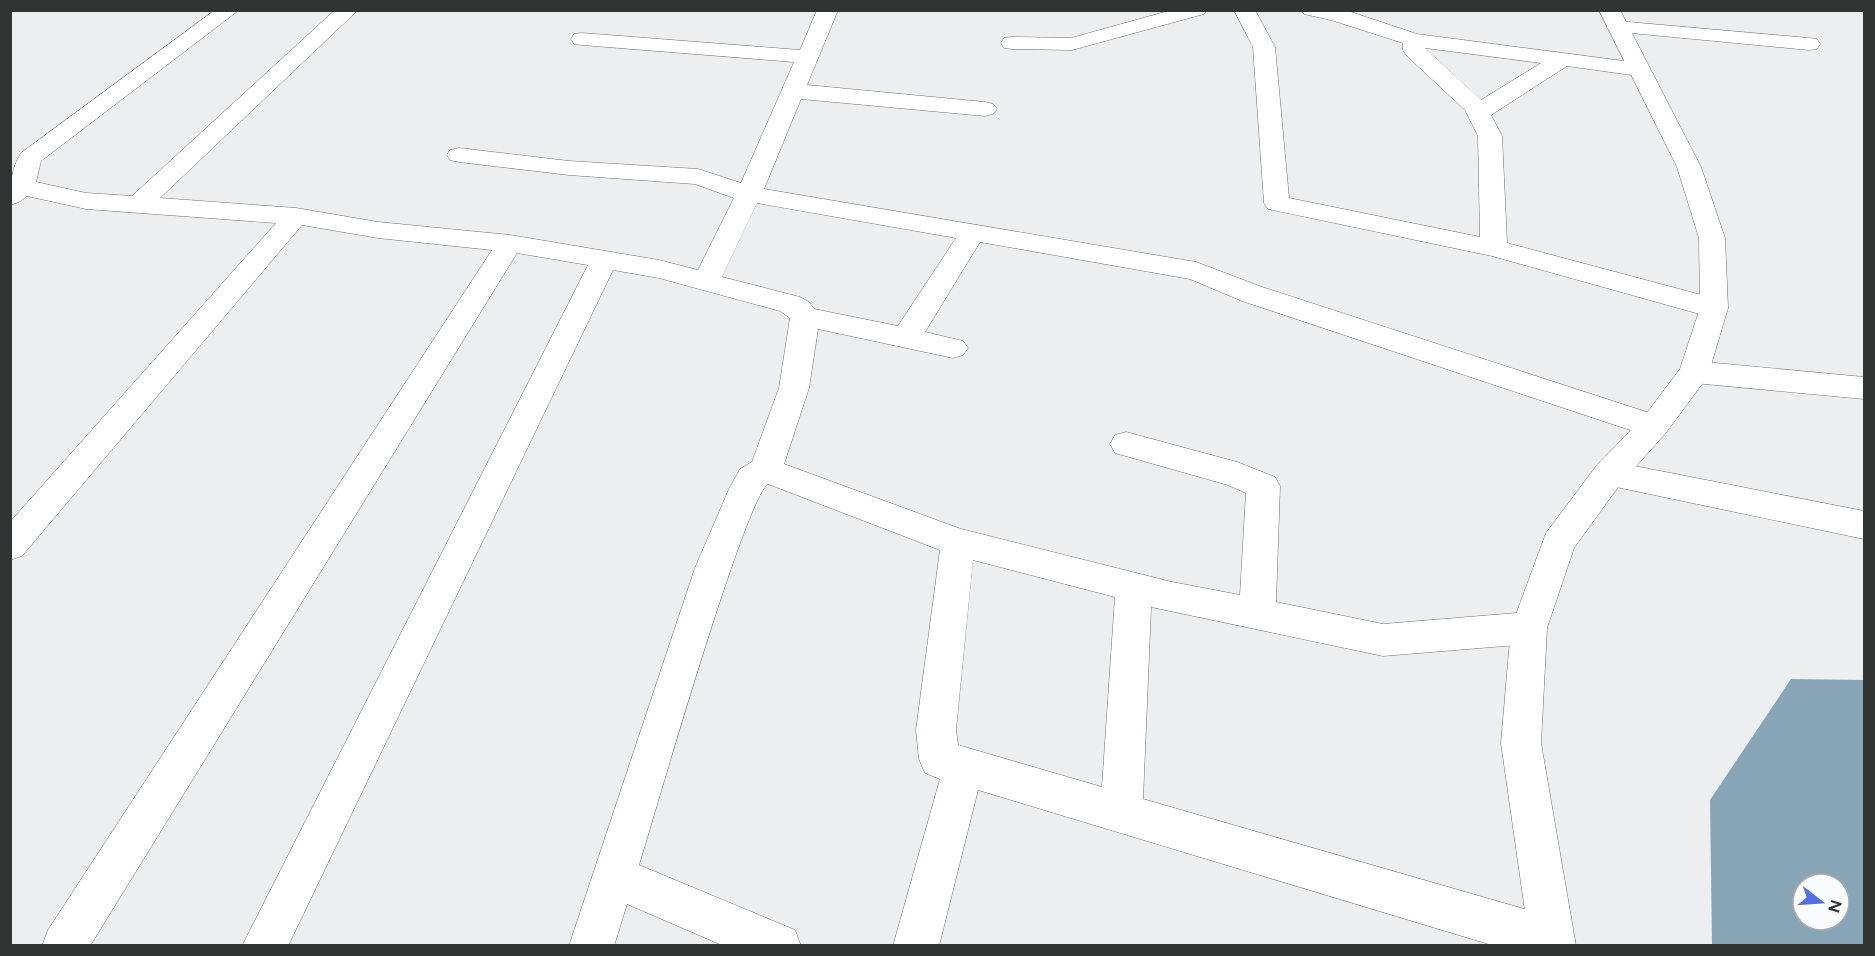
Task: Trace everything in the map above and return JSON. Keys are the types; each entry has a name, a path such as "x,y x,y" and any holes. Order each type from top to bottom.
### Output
{"street":[{"path":"229,10 30,158 16,192 86,201 296,216 378,230 510,243 659,269 790,304 799,309 805,317 953,348"},
{"path":"138,205 348,10"},
{"path":"706,282 749,194 828,10"},
{"path":"1012,43 1072,44 1197,10"},
{"path":"1244,10 1263,47 1277,203 1494,248 1714,308"},
{"path":"1311,10 1335,14 1414,40 1639,69"},
{"path":"1613,19 1809,44"},
{"path":"958,542 936,730 939,759 1553,943 1521,743 1529,628 1558,543 1609,474 1654,426 1694,372 1714,308 1712,238 1689,167 1613,19"},
{"path":"582,39 809,57"},
{"path":"1414,40 1414,51 1477,112 1490,136 1494,248"},
{"path":"1477,112 1563,59"},
{"path":"794,91 985,109"},
{"path":"459,155 568,168 698,177 749,194 1196,271 1252,294 1654,426"},
{"path":"10,546 296,216"},
{"path":"906,338 973,232"},
{"path":"64,945 510,243"},
{"path":"264,945 605,259"},
{"path":"591,945 713,568 741,498 752,478 766,470 794,388 805,317"},
{"path":"1694,372 1864,388"},
{"path":"1126,444 1237,476 1263,486 1257,614"},
{"path":"766,470 958,542 1134,587 1257,614 1383,640 1529,628"},
{"path":"1609,474 1864,525"},
{"path":"1121,813 1134,587"},
{"path":"916,945 964,766"},
{"path":"613,876 779,945"}],"water":[{"path":"1791,679 1864,680 1864,945 1712,945 1710,800"}]}
